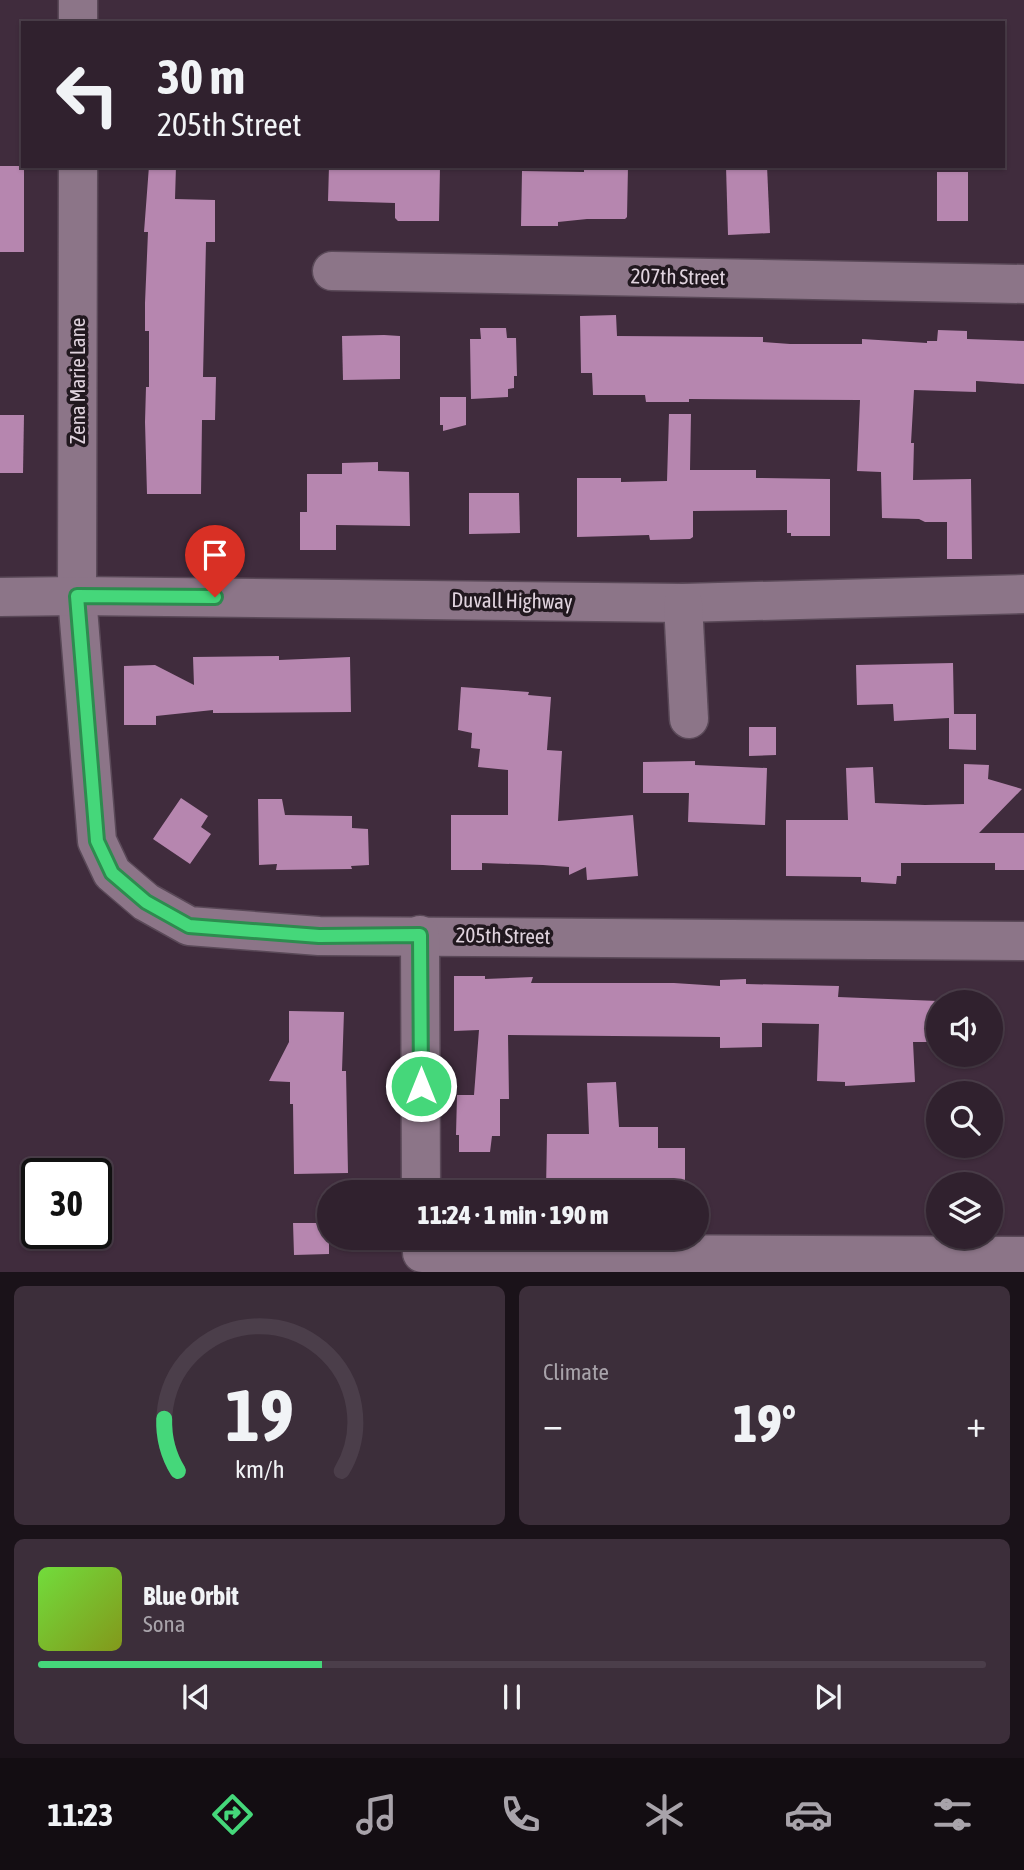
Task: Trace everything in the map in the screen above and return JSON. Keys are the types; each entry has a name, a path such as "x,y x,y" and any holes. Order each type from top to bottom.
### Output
{"street":[{"path":"78,0 78,21"},
{"name":"Zena Marie Lane","path":"77,596 78,168"},
{"name":"207th Street","path":"332,271 1024,284"},
{"name":"Duvall Highway","path":"0,597 683,603 1024,594"},
{"name":"205th Street","path":"77,596 97,841 112,873 146,902 189,926 319,936 1024,941"},
{"path":"683,603 689,719"},
{"path":"420,935 421,1180"},
{"path":"696,1250 1024,1256"}],"building":[{"path":"0,166 21,166 24,168 24,252 0,252"},
{"path":"149,168 176,168 175,199 215,200 215,242 206,242 203,377 216,377 215,420 202,420 201,494 147,494 145,422 146,387 149,387 149,331 145,331 145,303 148,232 144,232"},
{"path":"329,168 440,168 439,221 398,221 395,218 395,203 328,201"},
{"path":"584,168 628,168 625,219 587,219 558,222 558,226 521,226 522,171 584,172"},
{"path":"726,168 767,168 770,233 728,235"},
{"path":"937,172 968,172 968,221 937,221"},
{"path":"616,315 617,336 763,337 763,342 790,344 862,344 862,339 927,343 937,341 938,330 967,331 967,339 1024,341 1024,384 976,381 976,392 914,390 911,443 914,443 913,480 971,479 972,559 947,559 947,522 882,518 881,472 857,471 860,400 689,399 689,402 646,402 645,395 593,395 592,373 581,373 580,316"},
{"path":"480,328 506,328 507,338 516,338 517,376 514,376 514,388 508,389 508,397 471,399 470,339 481,339"},
{"path":"342,336 400,336 400,379 343,380"},
{"path":"440,397 466,397 466,425 443,431 443,425 440,425"},
{"path":"669,414 691,414 690,470 756,470 756,478 830,479 830,536 791,536 791,533 787,533 787,510 693,511 693,537 690,539 650,540 649,535 577,537 577,478 621,478 621,482 667,481"},
{"path":"0,415 24,415 23,473 0,473"},
{"path":"378,462 378,471 409,472 410,526 336,525 336,550 300,550 300,512 307,512 307,474 342,474 342,463"},
{"path":"469,493 519,493 520,533 469,534"},
{"path":"279,656 279,660 350,657 351,712 213,713 213,710 156,716 156,725 124,725 124,666 155,665 194,685 193,657"},
{"path":"953,663 954,714 976,714 976,750 949,749 949,718 894,721 893,704 857,705 856,665"},
{"path":"461,687 529,692 528,695 551,697 547,750 562,751 558,821 633,815 638,876 587,880 586,867 569,875 569,867 482,863 482,870 451,870 451,815 508,815 508,770 478,767 480,749 471,748 472,733 458,730"},
{"path":"749,727 776,727 776,755 749,756"},
{"path":"695,761 695,765 767,768 765,825 688,822 689,793 643,793 643,762"},
{"path":"964,764 989,765 988,779 1022,789 979,833 1024,833 1024,870 995,870 995,863 901,863 901,876 897,876 896,884 861,882 861,877 786,876 786,820 848,820 846,768 873,767 875,803 964,804"},
{"path":"181,798 208,816 201,827 211,834 190,864 153,839"},
{"path":"258,799 282,799 285,815 352,816 352,828 368,829 369,865 351,866 352,869 276,870 277,864 259,865"},
{"path":"454,976 485,976 485,979 533,977 531,983 674,983 720,986 720,980 746,979 746,984 839,986 838,997 926,1001 926,1042 913,1042 915,1082 845,1086 845,1082 817,1081 819,1024 762,1023 762,1047 720,1048 720,1037 508,1035 509,1099 500,1099 500,1136 492,1136 490,1152 459,1152 459,1135 456,1135 457,1095 474,1095 479,1030 454,1031"},
{"path":"289,1011 344,1012 342,1071 346,1071 348,1173 294,1174 290,1082 269,1081 289,1042"},
{"path":"616,1082 619,1127 658,1127 658,1148 685,1148 685,1180 546,1180 547,1134 589,1134 587,1083"},
{"path":"293,1223 317,1223 317,1250 329,1250 329,1254 294,1255"}],"route":[{"path":"215,597 77,596 97,841 112,873 146,902 189,926 319,936 420,935 421,1086"}]}
